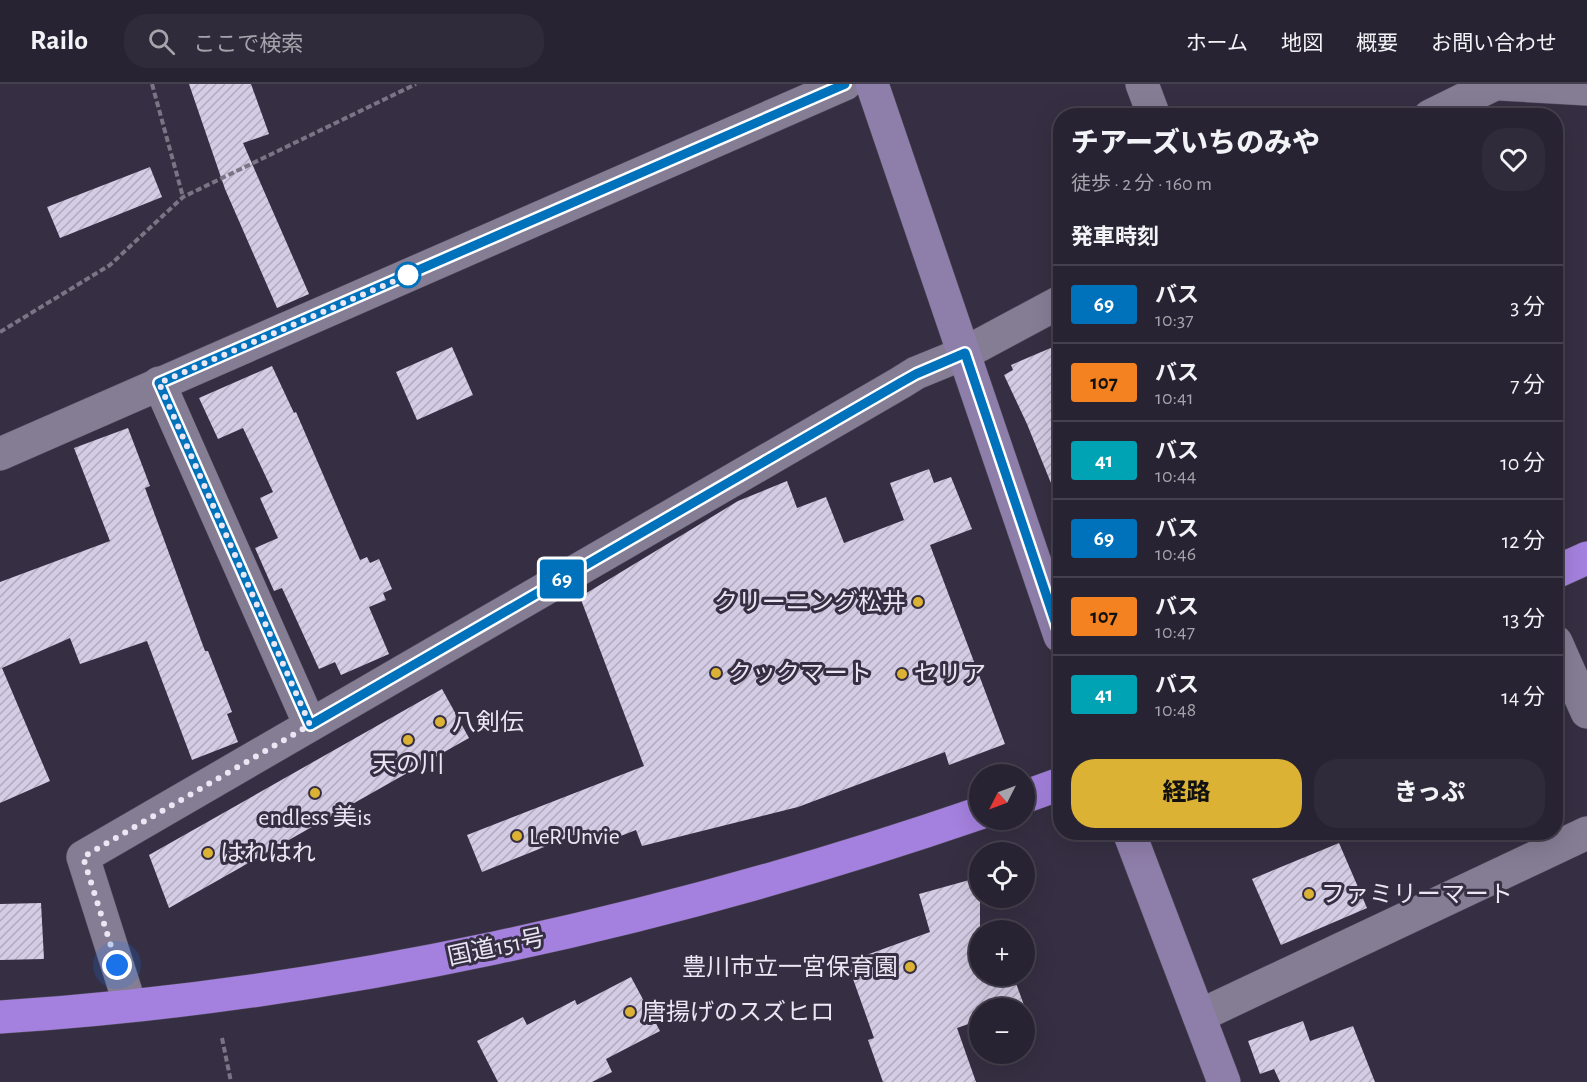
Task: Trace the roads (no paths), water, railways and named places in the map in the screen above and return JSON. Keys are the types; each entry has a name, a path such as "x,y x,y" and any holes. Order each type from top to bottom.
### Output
{"highway":[{"path":"1563,569 1587,558"},
{"path":"1035,793 1053,787"},
{"name":"国道151号","path":"0,1017 213,997 416,964 596,926 788,875 969,817"}],"street":[{"path":"0,454 845,84"},
{"path":"872,84 1053,615"},
{"path":"1142,84 1151,108"},
{"path":"1446,108 1495,84"},
{"path":"1500,84 1587,89"},
{"path":"130,1005 83,857 900,383 965,353 1053,306"},
{"path":"159,383 310,725"},
{"path":"1563,658 1587,712"},
{"path":"1199,1016 1587,832"},
{"path":"1132,840 1224,1082"}],"place":[{"name":"クリーニング松井","path":"918,602"},
{"name":"クックマート","path":"716,673"},
{"name":"セリア","path":"902,674"},
{"name":"八剣伝","path":"440,722"},
{"name":"天の川","path":"408,740"},
{"name":"endless 美is","path":"315,793"},
{"name":"LeR Unvie","path":"517,836"},
{"name":"はれはれ","path":"208,853"},
{"name":"ファミリーマート","path":"1309,894"},
{"name":"豊川市立一宮保育園","path":"910,967"},
{"name":"唐揚げのスズヒロ","path":"630,1012"}]}
